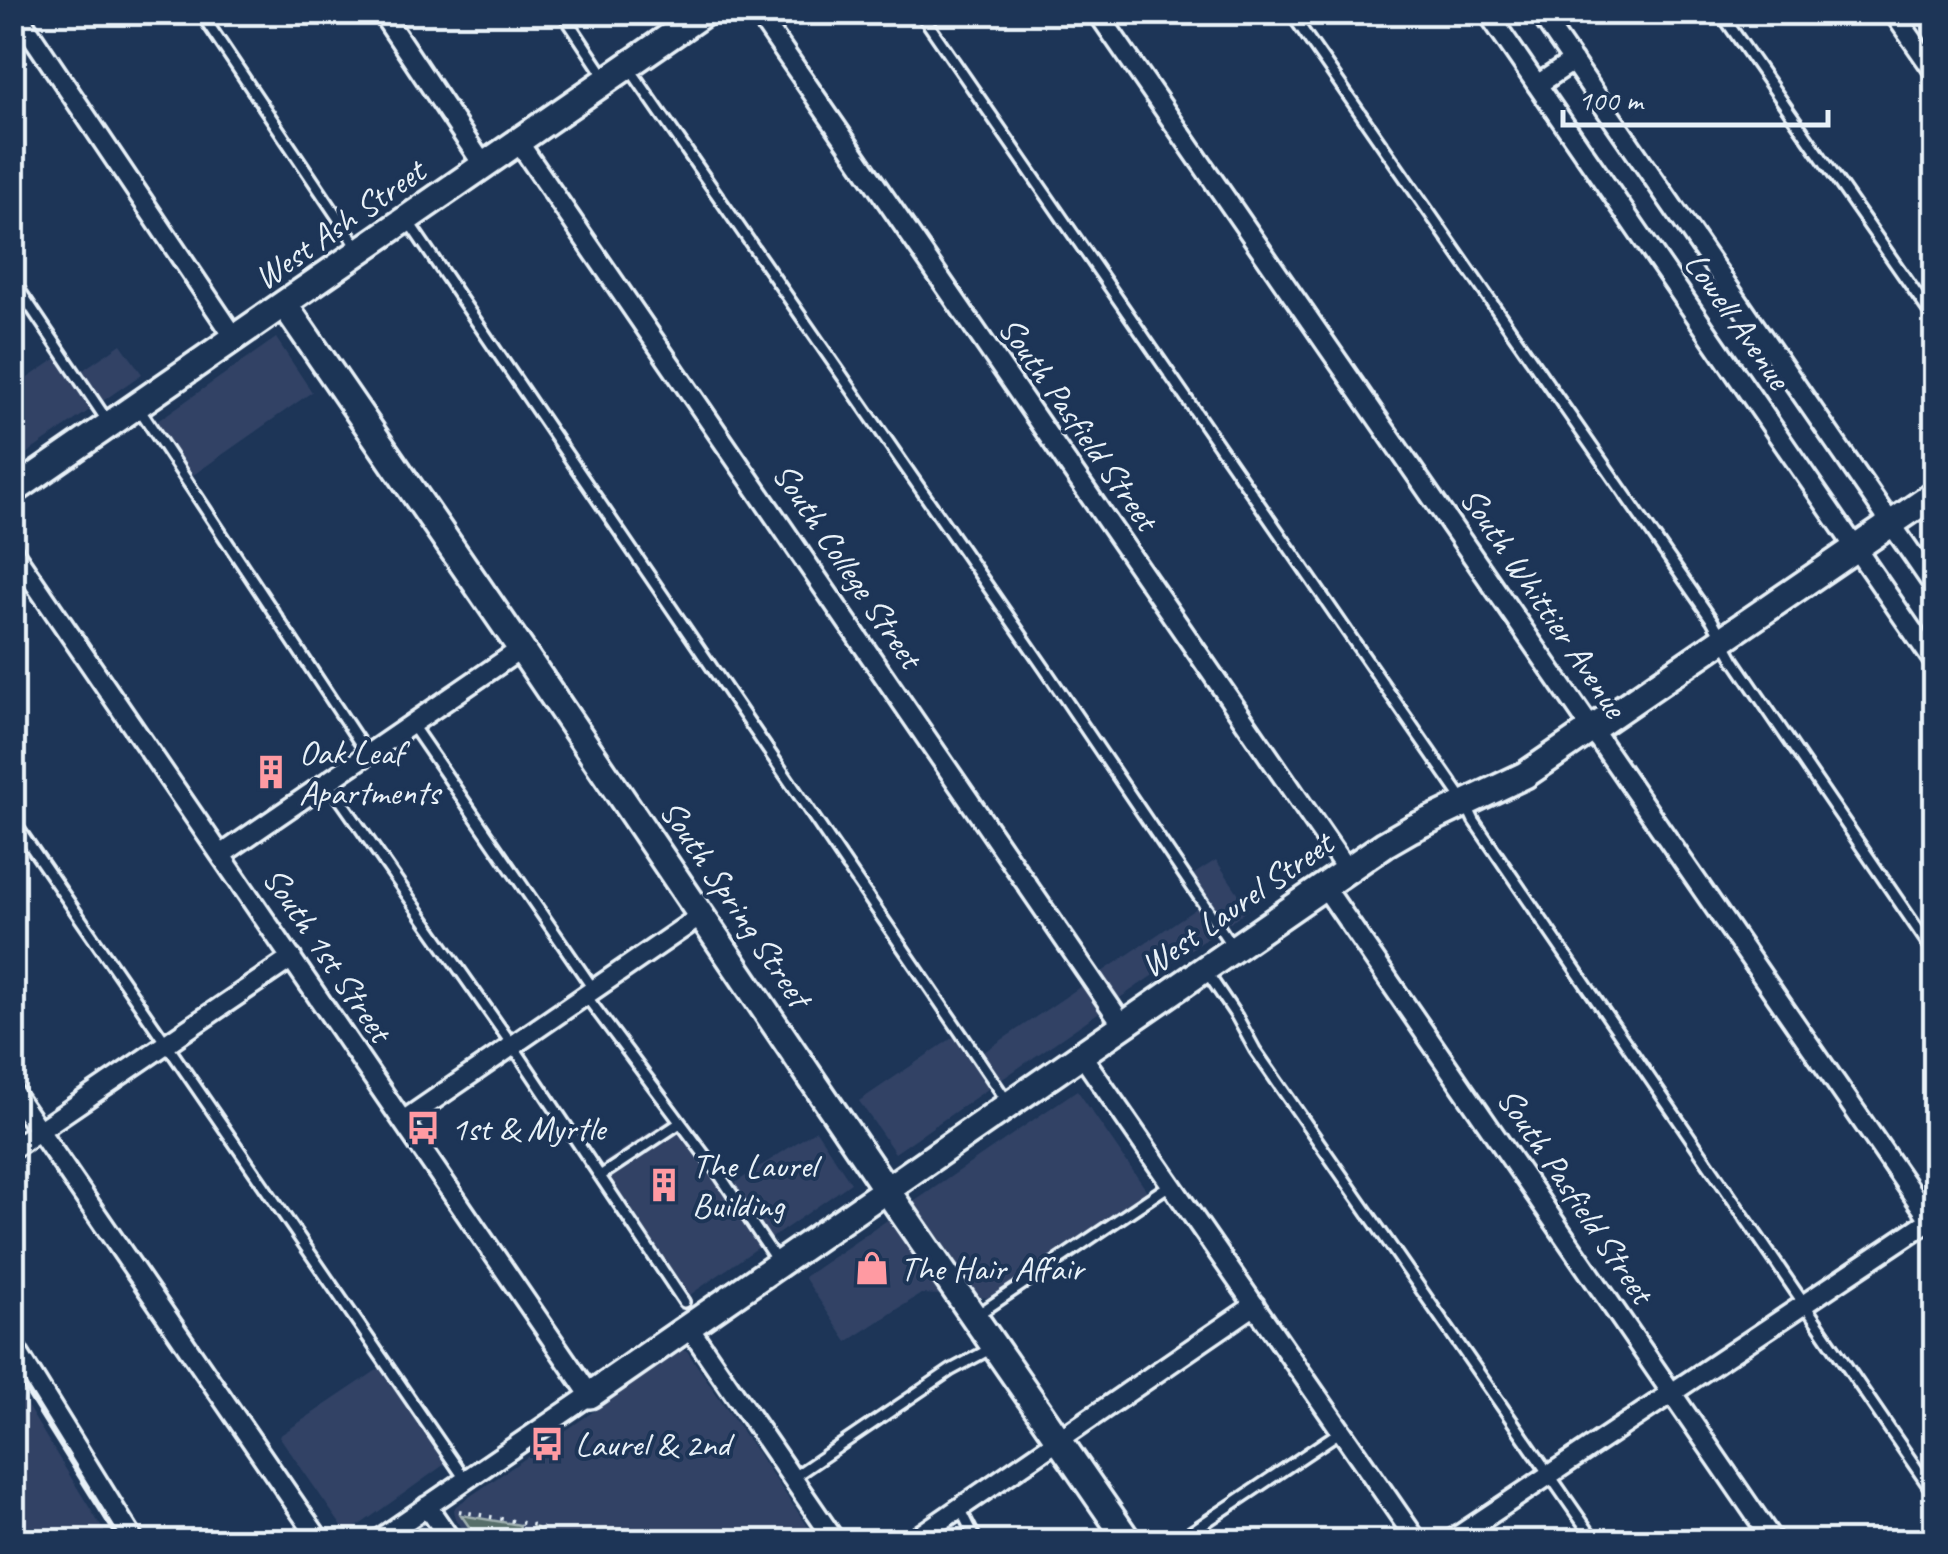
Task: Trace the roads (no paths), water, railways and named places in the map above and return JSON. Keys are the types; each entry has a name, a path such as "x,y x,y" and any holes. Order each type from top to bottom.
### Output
{"street":[{"path":"16,12 236,338"},
{"path":"381,12 484,166"},
{"name":"West Ash Street","path":"12,492 706,12"},
{"name":"South Pasfield Street","path":"757,12 1347,870"},
{"name":"South Whittier Avenue","path":"1098,12 1934,1221"},
{"name":"Lowell Avenue","path":"1486,12 1936,665"},
{"name":"Lowell Avenue","path":"1539,12 1936,589"},
{"path":"1893,12 1936,74"},
{"path":"1537,86 1573,62"},
{"name":"South College Street","path":"519,142 1123,1025"},
{"name":"South Spring Street","path":"284,304 1129,1542"},
{"name":"West Laurel Street","path":"590,1395 686,1314 778,1263 1347,870 1411,829 1525,775 1936,493"},
{"name":"South 1st Street","path":"12,550 590,1395"},
{"path":"221,856 522,649"},
{"name":"South Pasfield Street","path":"1324,886 1774,1542"},
{"path":"403,1121 702,915"},
{"path":"12,1149 292,958"},
{"path":"1081,1054 1418,1542"},
{"path":"12,1091 322,1542"},
{"path":"1449,1542 1803,1304 1934,1221"},
{"path":"910,1542 1255,1305"},
{"path":"686,1314 836,1542"},
{"path":"12,1343 135,1542"},
{"path":"375,1542 590,1395"},
{"path":"427,1506 452,1542"}],"lane":[{"path":"200,12 360,252"},
{"path":"562,12 618,74 1045,669 1234,949"},
{"path":"920,12 1466,804 1936,1497"},
{"path":"1290,12 1712,620 1721,640 1936,956"},
{"path":"1720,12 1936,322"},
{"path":"408,220 1008,1103"},
{"path":"12,279 110,426"},
{"path":"138,406 368,755"},
{"path":"412,725 590,993 778,1263"},
{"path":"328,782 600,1176 686,1314"},
{"path":"12,819 465,1479"},
{"path":"1204,969 1596,1542"},
{"path":"600,1176 680,1124"},
{"path":"974,1317 1171,1184"},
{"path":"792,1478 951,1370 994,1346"},
{"path":"1176,1542 1341,1431"},
{"path":"960,1508 977,1542"}],"railway":[{"path":"12,1368 121,1542"}],"place":[{"name":"Oak Leaf Apartments","path":"271,772"},
{"name":"1st & Myrtle","path":"423,1128"},
{"name":"The Laurel Building","path":"664,1185"},
{"name":"The Hair Affair","path":"872,1268"},
{"name":"Laurel & 2nd","path":"547,1444"}]}
